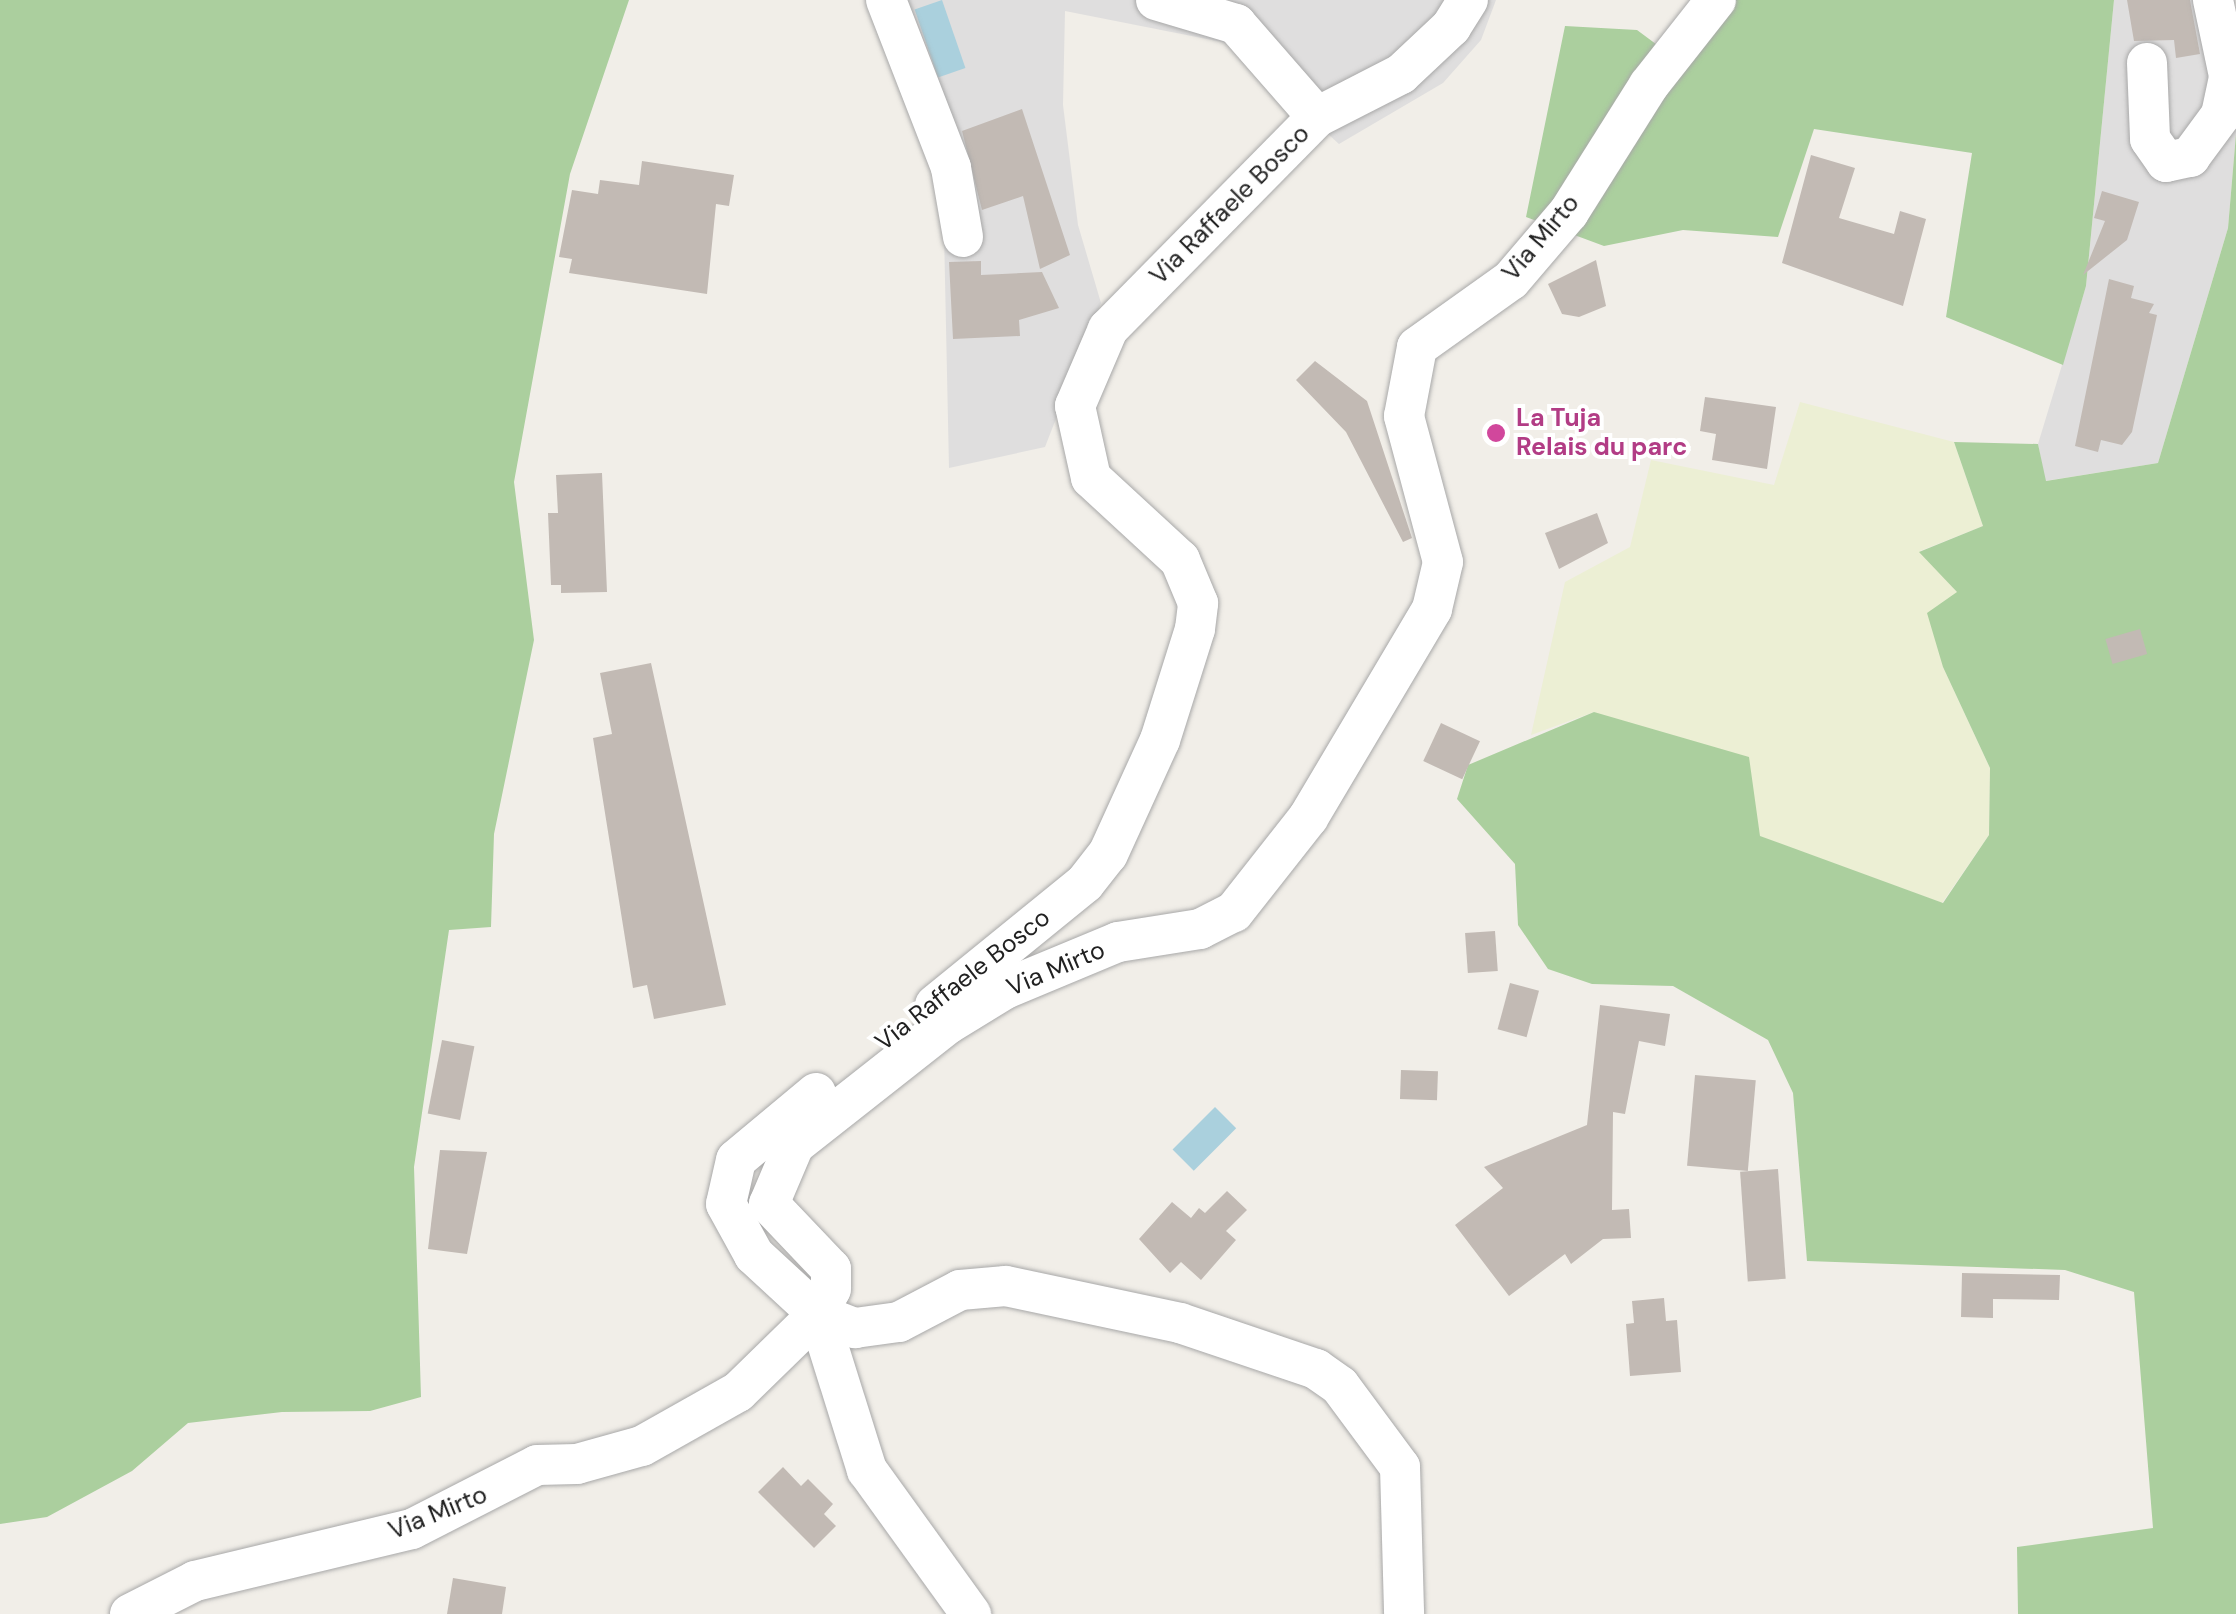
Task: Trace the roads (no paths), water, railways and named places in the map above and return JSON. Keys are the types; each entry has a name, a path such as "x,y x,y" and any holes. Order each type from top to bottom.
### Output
{"street":[{"path":"886,0 955,180 964,237"},
{"path":"1156,0 1236,24 1316,118"},
{"name":"Via Raffaele Bosco","path":"1404,1614 1400,1467 1340,1386 1316,1369 1180,1323 1024,1288 960,1290 899,1322 855,1328 818,1314 754,1255 732,1220 727,1186 736,1160 753,1140 972,978 1086,882 1108,854 1160,740 1198,603 1180,560 1091,478 1075,406 1108,329 1316,118 1401,74 1451,27 1468,0"},
{"name":"Via Mirto","path":"130,1614 196,1581 412,1529 537,1465 576,1464 642,1446 738,1392 818,1314 831,1290 831,1269 770,1204 794,1144 948,1024 1006,989 1118,942 1200,929 1234,912 1308,818 1432,610 1443,562 1404,416 1417,347 1522,266 1569,212 1649,85 1716,0"},
{"path":"2147,64 2150,139 2166,162 2190,157 2221,115 2229,76 2213,0"},
{"path":"818,1314 867,1470 971,1614"}],"water":[{"path":"942,0 965,68 938,78 915,9"},
{"path":"1215,1107 1236,1128 1194,1171 1173,1149"}],"place":[{"name":"La Tuja Relais du parc","path":"1496,433"}]}
